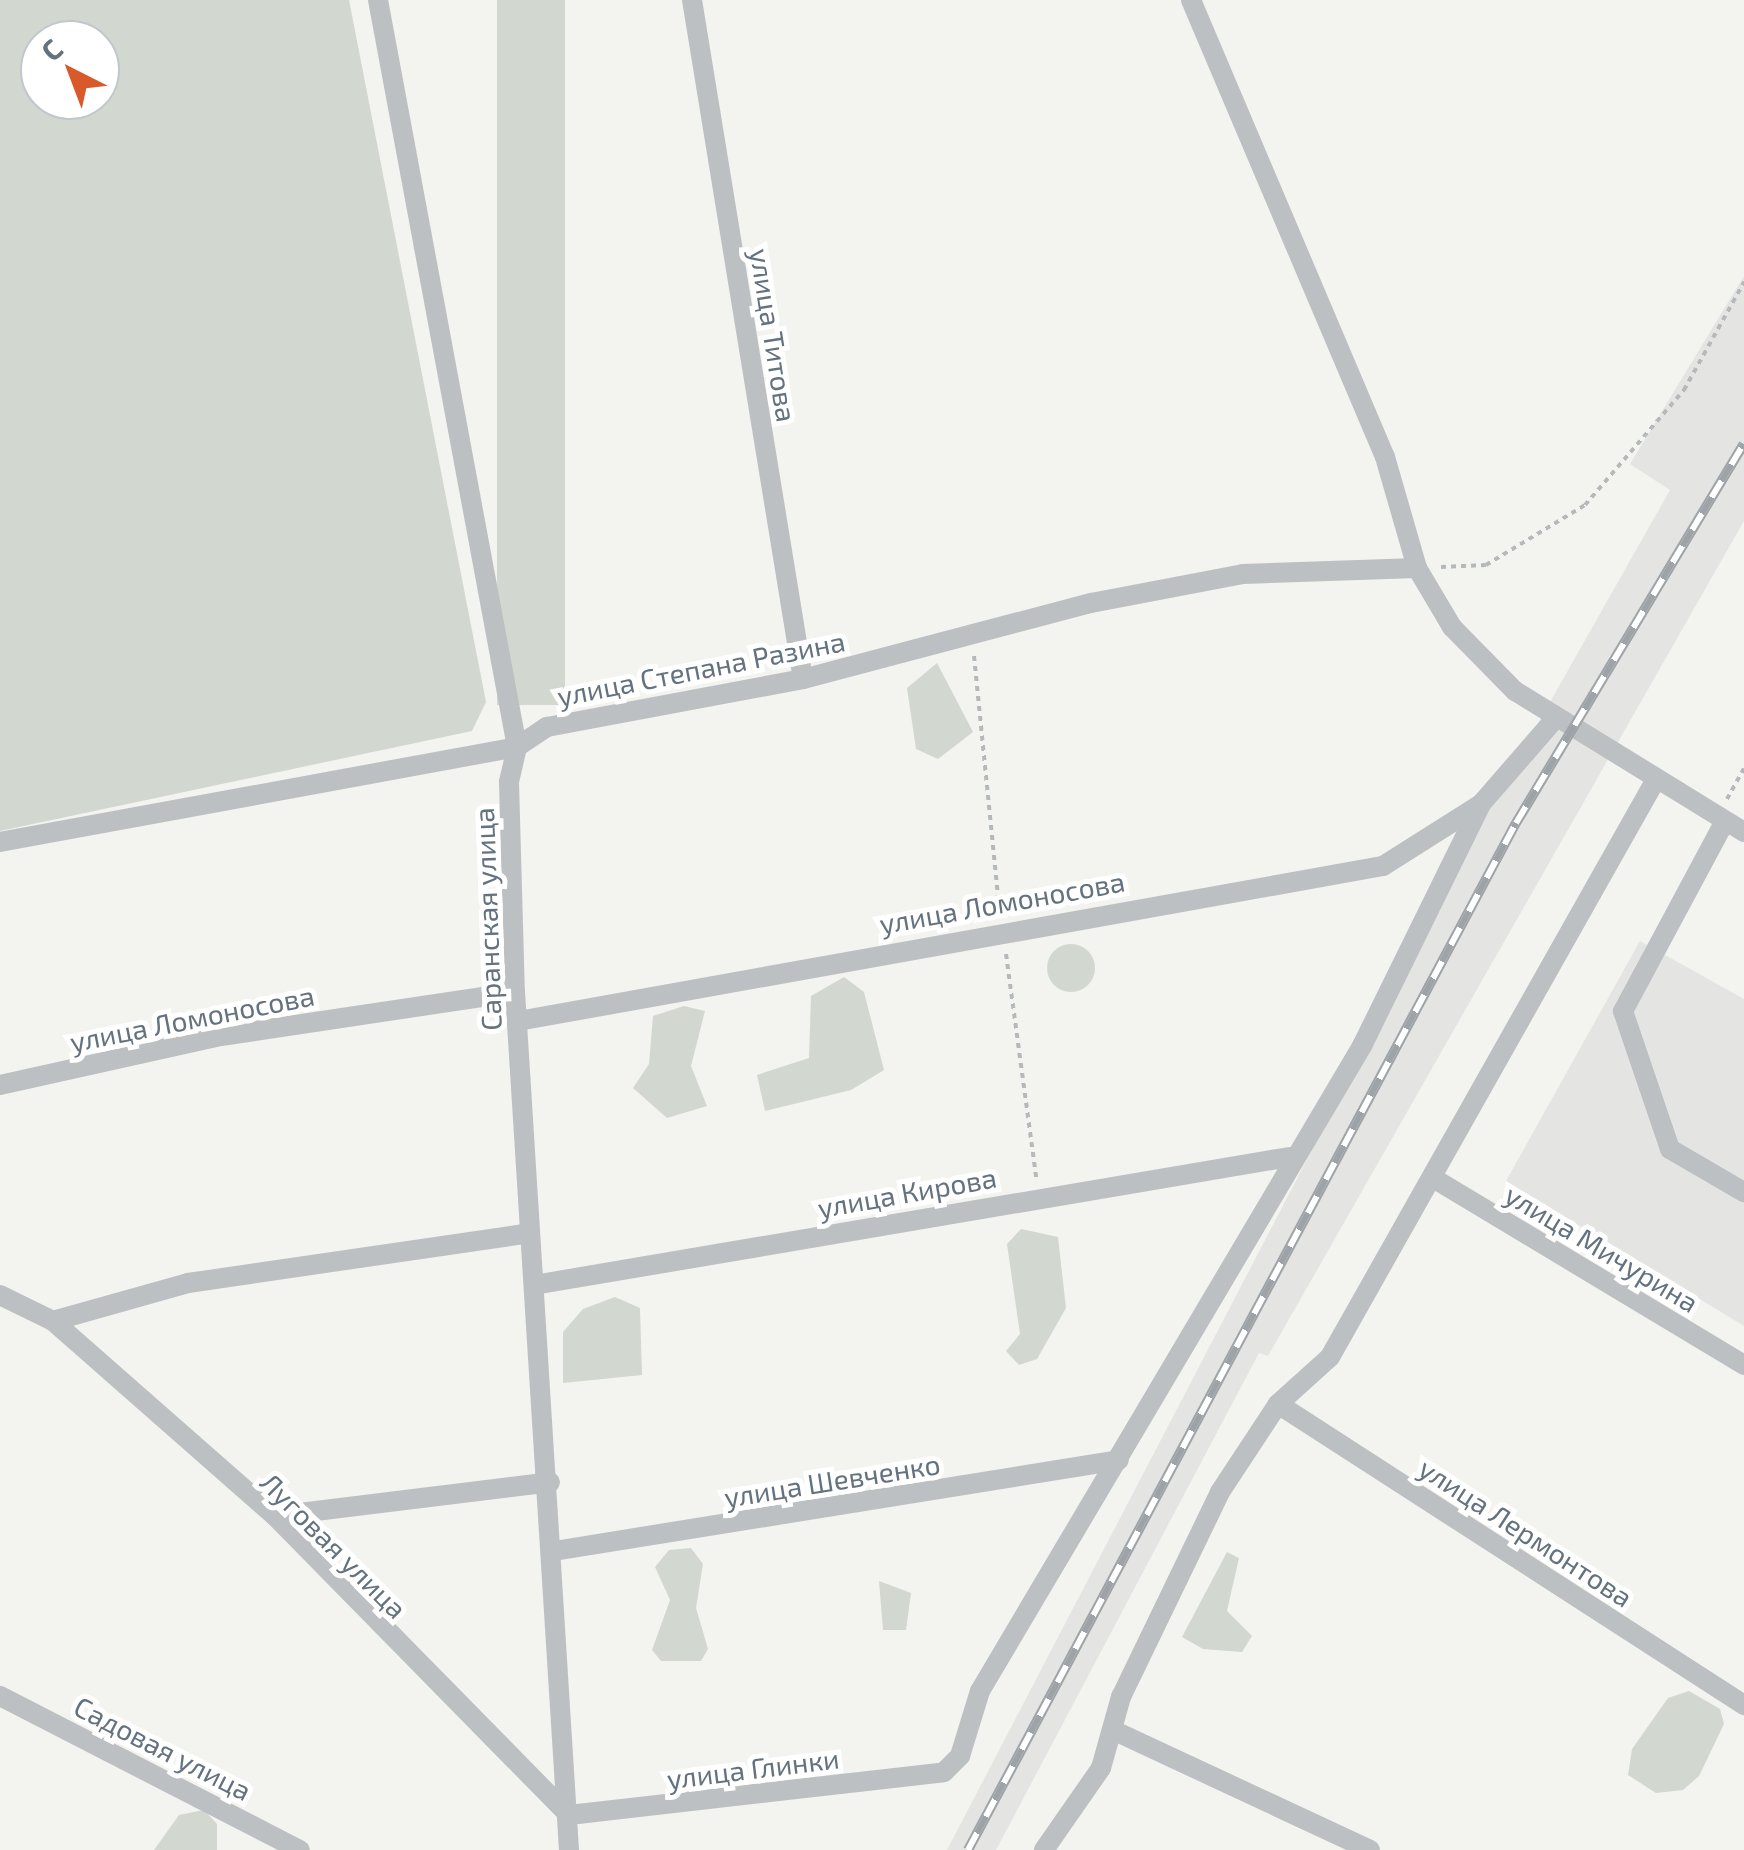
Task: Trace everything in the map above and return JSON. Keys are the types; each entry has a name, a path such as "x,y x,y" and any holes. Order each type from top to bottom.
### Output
{"street":[{"name":"Саранская улица","path":"378,0 516,747 508,782 515,992 550,1482 569,1850"},
{"name":"улица Титова","path":"692,0 803,679"},
{"path":"1191,0 1385,456 1417,568 1452,626 1555,718 1744,832"},
{"name":"улица Степана Разина","path":"0,842 516,747 547,727 803,679 1243,574 1417,568"},
{"path":"1118,1460 1289,1157 1362,1046 1481,804 1555,718"},
{"path":"1044,1850 1118,1732 1121,1697 1177,1572 1278,1404 1330,1357 1654,781"},
{"name":"улица Ломоносова","path":"518,1021 1383,866 1481,804"},
{"path":"1721,818 1622,1010 1670,1149 1744,1192"},
{"name":"улица Ломоносова","path":"0,1085 221,1036 515,992"},
{"name":"улица Кирова","path":"534,1286 1289,1157"},
{"name":"улица Мичурина","path":"1432,1178 1744,1365"},
{"path":"0,1295 54,1322 188,1283 530,1233"},
{"name":"Луговая улица","path":"54,1322 275,1516 568,1815"},
{"name":"улица Лермонтова","path":"1278,1404 1744,1706"},
{"name":"улица Шевченко","path":"554,1552 1118,1460"},
{"name":"улица Глинки","path":"568,1815 944,1772 960,1756 980,1691 1118,1460"},
{"path":"275,1516 550,1482"},
{"name":"Садовая улица","path":"0,1696 300,1850"},
{"path":"1118,1732 1370,1850"}],"path":[{"path":"1417,568 1486,565 1585,505 1684,390 1744,282"},
{"path":"1721,818 1744,768"}],"shaded area":[{"path":"0,0 349,0 486,702 472,731 0,831"},
{"path":"497,0 565,0 565,705 497,705"},
{"path":"1744,276 1744,521 1268,1356 1259,1353 996,1850 947,1850 1494,801 1670,490 1630,464"},
{"path":"937,663 973,732 938,759 916,749 907,688"},
{"path":"1640,941 1744,999 1744,1326 1506,1181"},
{"path":"1071,944 1088,951 1095,968 1088,985 1071,992 1054,985 1047,968 1054,951"},
{"path":"844,977 864,992 884,1070 851,1090 765,1111 757,1075 809,1058 811,996"},
{"path":"684,1006 705,1011 691,1066 707,1106 667,1118 633,1088 649,1064 653,1016"},
{"path":"1021,1229 1058,1237 1066,1308 1037,1359 1019,1365 1006,1351 1020,1334 1007,1244"},
{"path":"615,1297 640,1308 642,1375 563,1383 563,1332 583,1309"},
{"path":"691,1548 703,1564 696,1608 708,1649 701,1661 661,1661 652,1650 670,1600 655,1567 669,1550"},
{"path":"1227,1552 1239,1558 1227,1611 1252,1636 1242,1652 1203,1649 1182,1637"},
{"path":"879,1581 911,1593 906,1630 883,1630"},
{"path":"1689,1691 1720,1709 1724,1724 1699,1776 1683,1790 1656,1793 1628,1775 1632,1749 1668,1698"},
{"path":"204,1810 217,1824 217,1850 154,1850 179,1815"}],"railway":[{"path":"968,1850 1516,823 1744,444"}]}
